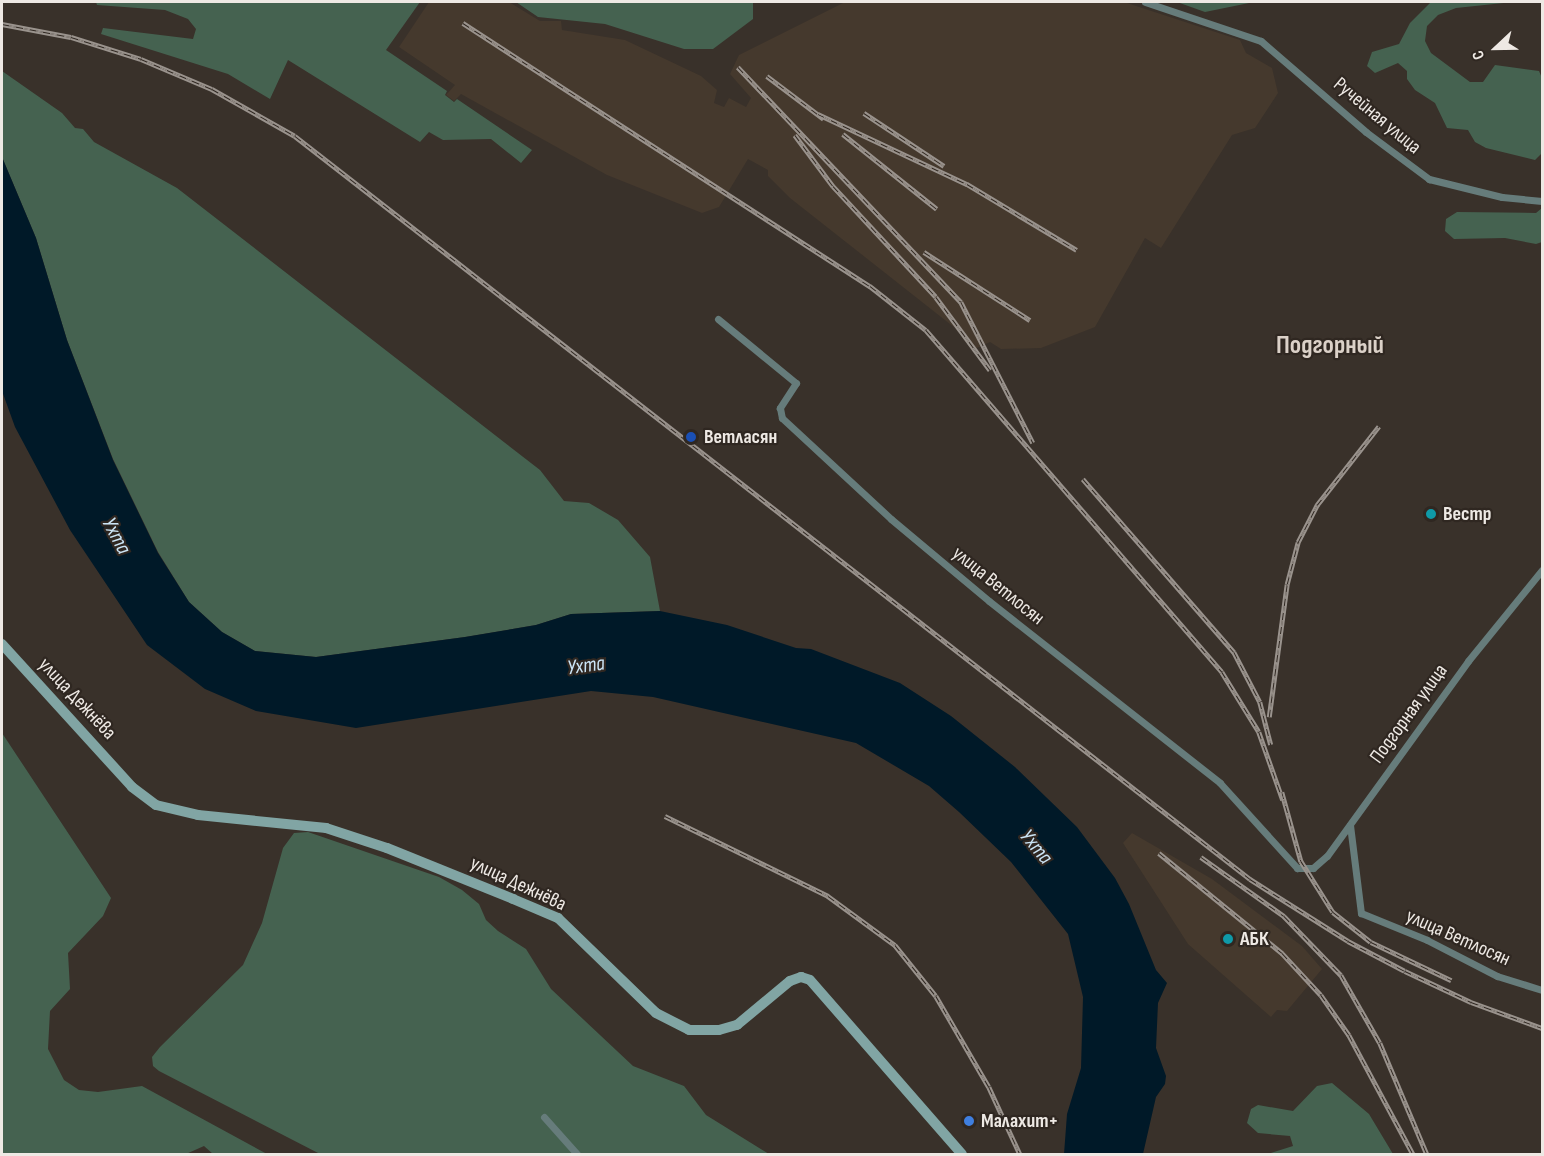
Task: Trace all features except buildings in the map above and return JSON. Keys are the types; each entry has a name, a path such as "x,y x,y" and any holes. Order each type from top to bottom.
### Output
{"street":[{"name":"Ручейная улица","path":"1145,2 1247,34 1278,53 1366,132 1429,179 1502,197 1542,201"},
{"name":"улица Ветлосян","path":"718,319 796,383 780,408 782,418 885,514 989,601 1216,778 1248,810 1288,861 1300,869"},
{"name":"Подгорная улица","path":"1300,869 1320,863 1468,661 1542,570"},
{"name":"улица Дежнёва","path":"2,644 147,800 198,815 326,828 387,848 558,918 656,1013 689,1030 719,1030 737,1025 790,981 801,977 810,980 962,1155"},
{"name":"улица Ветлосян","path":"1350,825 1361,913 1427,940 1497,976 1542,990"},
{"path":"544,1117 577,1155"}],"shaded area":[{"path":"429,2 509,2 540,21 561,21 562,30 625,40 701,76 717,90 714,103 724,107 729,98 746,107 751,98 730,74 739,55 845,2 1124,2 1240,40 1246,53 1272,68 1278,93 1255,128 1232,135 1161,248 1145,238 1095,327 1041,348 1001,349 990,342 972,350 955,328 790,198 768,176 768,170 748,159 719,207 702,213 607,175 461,94 454,101 446,95 455,85 399,47"},
{"path":"1132,833 1212,879 1302,946 1322,969 1287,1011 1277,1010 1271,1017 1188,944 1123,843"}],"green space":[{"path":"96,2 420,2 386,50 447,91 445,95 454,102 457,99 532,150 521,163 491,139 443,140 429,132 420,142 288,60 270,99 228,74 101,34 103,28 193,39 196,29 188,19 165,10 97,5"},
{"path":"516,2 753,2 753,19 713,49 684,49 605,24 538,17"},
{"path":"1177,2 1254,2 1205,12"},
{"path":"1431,2 1513,2 1456,8 1438,15 1427,26 1425,41 1431,53 1470,82 1483,82 1495,65 1539,71 1542,78 1542,153 1535,160 1486,148 1475,142 1468,130 1447,128 1435,103 1415,90 1407,79 1407,71 1398,63 1375,73 1367,66 1372,52 1399,44 1410,23"},
{"path":"2,71 62,113 75,128 83,129 94,142 177,188 540,470 564,501 589,503 618,520 650,557 660,611 571,614 536,625 465,637 316,657 255,651 222,632 189,602 158,552 113,459 67,340 36,238 2,157"},
{"path":"1542,208 1542,242 1536,244 1505,238 1454,239 1445,231 1446,219 1457,212 1536,213"},
{"path":"2,733 111,898 103,916 68,953 70,989 50,1011 48,1049 64,1080 79,1090 98,1092 142,1086 267,1154 213,1154 204,1146 186,1154 2,1154"},
{"path":"308,832 439,877 462,890 479,904 486,920 498,931 526,949 551,989 633,1066 684,1086 706,1115 769,1154 320,1154 159,1071 153,1066 152,1057 243,965 262,923 283,848 294,833"},
{"path":"1332,1083 1369,1114 1393,1154 1268,1154 1293,1146 1290,1136 1258,1133 1247,1123 1251,1109 1258,1105 1293,1111 1317,1086"}],"water":[{"name":"Ухта","path":"2,157 36,238 67,340 113,460 158,553 189,602 222,632 255,651 316,657 465,637 536,625 571,614 660,611 727,625 796,648 811,649 900,683 951,716 1015,767 1077,827 1115,878 1129,904 1156,970 1167,983 1158,1003 1156,1048 1166,1076 1165,1084 1156,1097 1143,1154 1064,1154 1067,1114 1081,1068 1083,997 1068,934 1011,862 959,812 929,786 856,743 653,697 591,691 356,728 256,711 205,689 147,645 70,530 15,427 2,391"}],"railway":[{"path":"463,23 870,286 926,330 1222,672 1259,732 1283,800"},
{"path":"2,24 71,37 141,59 212,89 295,136 1250,879 1348,941 1405,971 1471,1002 1542,1028"},
{"path":"738,67 961,302 1033,443"},
{"path":"767,76 824,119"},
{"path":"864,113 944,166"},
{"path":"818,114 967,184 1077,250"},
{"path":"843,134 937,209"},
{"path":"795,135 833,186 936,297 990,370"},
{"path":"924,252 1030,320"},
{"path":"1269,717 1287,584 1298,542 1317,505 1379,426"},
{"path":"1083,479 1234,652 1260,702 1271,745"},
{"path":"1282,792 1301,861 1333,912 1371,942 1451,980"},
{"path":"665,816 828,896 895,945 936,996 989,1087 1020,1154"},
{"path":"1159,853 1282,953 1321,995 1349,1035 1413,1154"},
{"path":"1201,857 1284,916 1341,975 1380,1043 1427,1154"}],"place":[{"name":"Ветласян","path":"691,437"},
{"name":"Вестр","path":"1431,514"},
{"name":"АБК","path":"1228,939"},
{"name":"Малахит+","path":"969,1121"}],"district":[{"name":"Подгорный","path":"1330,346"}]}
